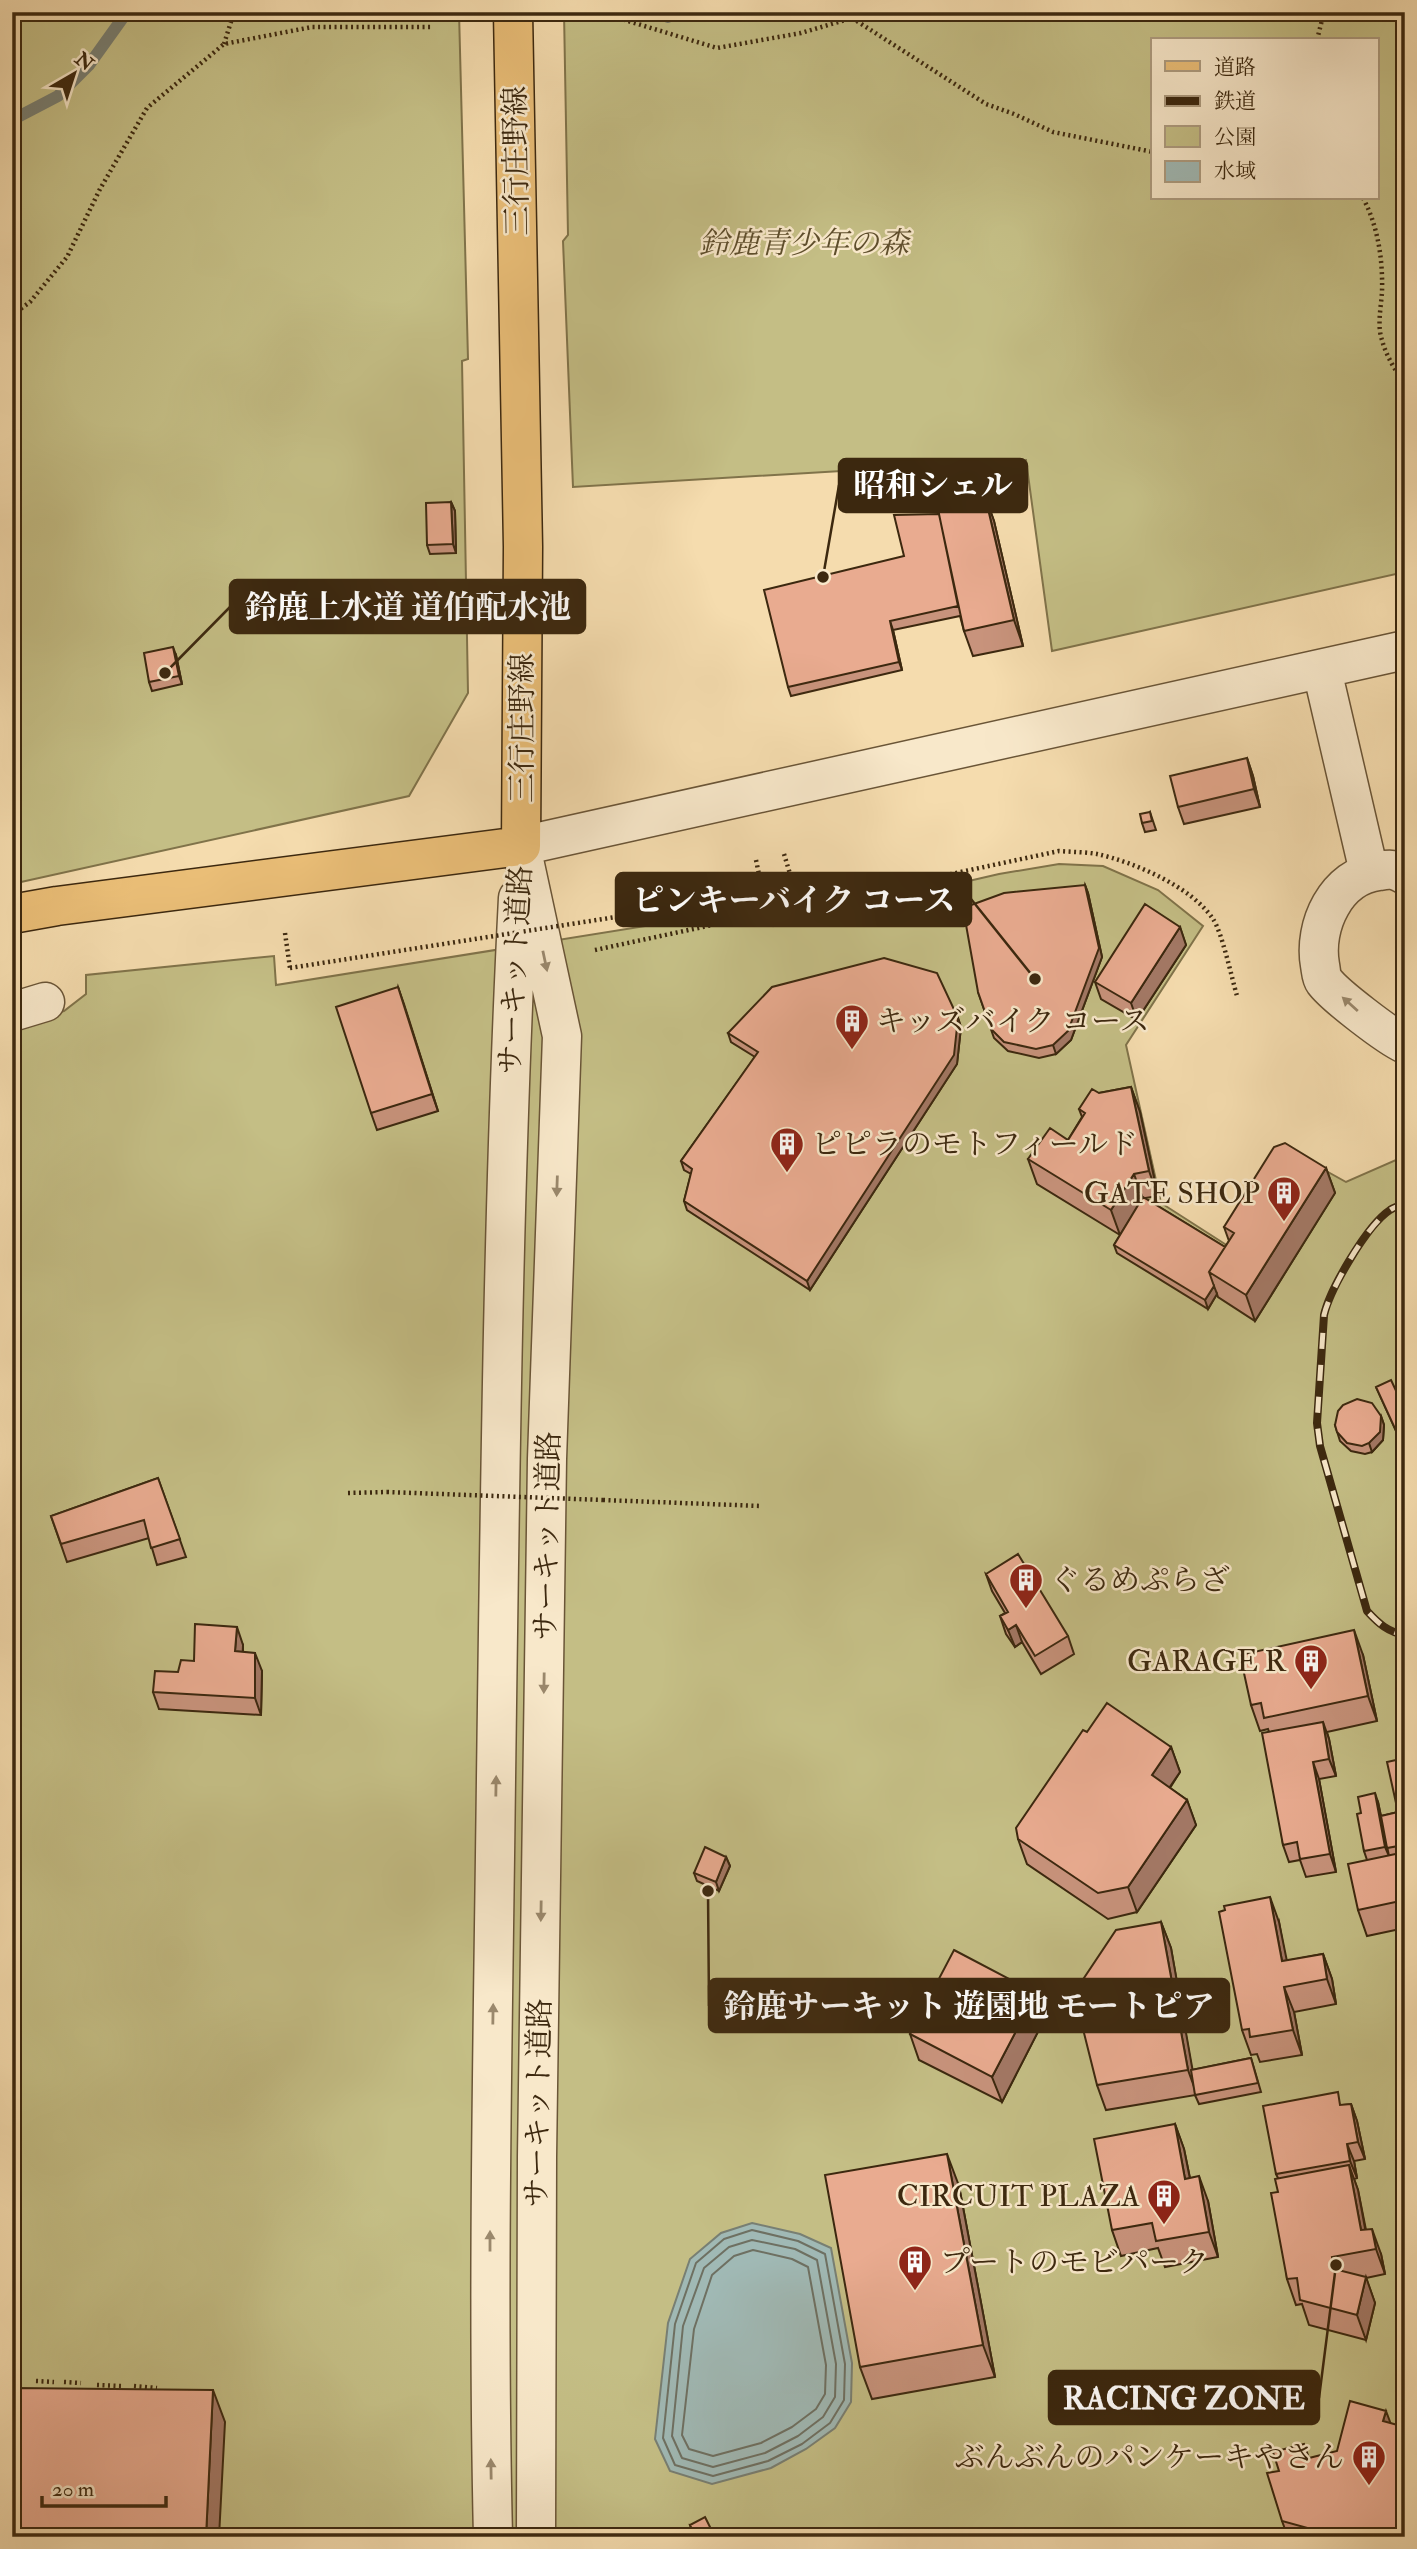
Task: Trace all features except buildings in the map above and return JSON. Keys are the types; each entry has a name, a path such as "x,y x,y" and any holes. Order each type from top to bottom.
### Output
{"main road":[{"name":"三行庄野線","path":"12,914 521,846 523,547 513,12"}],"street":[{"path":"521,846 1405,650"},
{"path":"1321,670 1387,873 1353,878 1334,898 1323,923 1317,948 1323,979 1359,1012 1405,1044"},
{"name":"サーキット道路","path":"493,2537 490,2241 499,1509 511,1043 521,846"},
{"name":"サーキット道路","path":"521,846 562,1037 547,1459 537,2157 536,2537"}],"path":[{"path":"224,44 234,12"},
{"path":"618,18 717,48 801,33 852,18 860,12"},
{"path":"1318,38 1324,12"},
{"path":"852,18 986,104 1053,132 1151,152"},
{"path":"12,315 30,302 67,257 100,189 147,108 224,44 312,27 431,27"},
{"path":"1364,200 1373,216 1382,279 1381,339 1393,366 1405,383"},
{"path":"595,950 1016,858 1059,851 1097,854 1173,883 1199,904 1214,920 1237,996"},
{"path":"784,854 800,907"},
{"path":"285,933 290,968 762,894 756,860"},
{"path":"348,1493 387,1492 761,1506"},
{"path":"36,2381 54,2382"},
{"path":"64,2382 81,2383"},
{"path":"97,2385 121,2386"},
{"path":"134,2386 157,2388"}],"green space":[{"path":"12,12 459,12 468,359 462,361 468,693 409,796 12,884"},
{"name":"鈴鹿青少年の森","path":"564,12 1405,12 1405,572 1052,651 1026,460 573,487 563,241 568,235"},
{"path":"1059,864 1103,866 1158,890 1203,926 1126,1045 1161,1203 1228,1246 1292,1152 1346,1182 1405,1156 1405,2537 12,2537 12,1020 25,1020 64,1011 86,994 86,975 274,956 276,985 777,905 774,926 999,874"}],"water":[{"path":"752,2223 800,2234 831,2248 852,2363 851,2402 835,2428 806,2449 771,2468 712,2484 670,2471 655,2439 668,2323 690,2259 721,2233"}],"waterway":[{"path":"12,120 58,96 89,65 127,12"},
{"path":"668,17 674,12"}],"railway":[{"path":"1405,1203 1390,1210 1371,1229 1351,1258 1328,1304 1324,1315 1317,1423 1320,1446 1367,1611 1384,1627 1405,1635"}],"place":[{"name":"昭和シェル","path":"823,577"},
{"name":"鈴鹿上水道 道伯配水池","path":"165,673"},
{"name":"ピンキーバイク コース","path":"1035,979"},
{"name":"キッズバイク コース","path":"852,1051"},
{"name":"ピピラのモトフィールド","path":"787,1174"},
{"name":"GATE SHOP","path":"1284,1223"},
{"name":"ぐるめぷらざ","path":"1026,1610"},
{"name":"GARAGE R","path":"1311,1691"},
{"name":"鈴鹿サーキット 遊園地 モートピア","path":"708,1891"},
{"name":"CIRCUIT PLAZA","path":"1164,2226"},
{"name":"RACING ZONE","path":"1336,2265"},
{"name":"プートのモビパーク","path":"915,2292"},
{"name":"ぶんぶんのパンケーキやさん","path":"1369,2487"}]}
